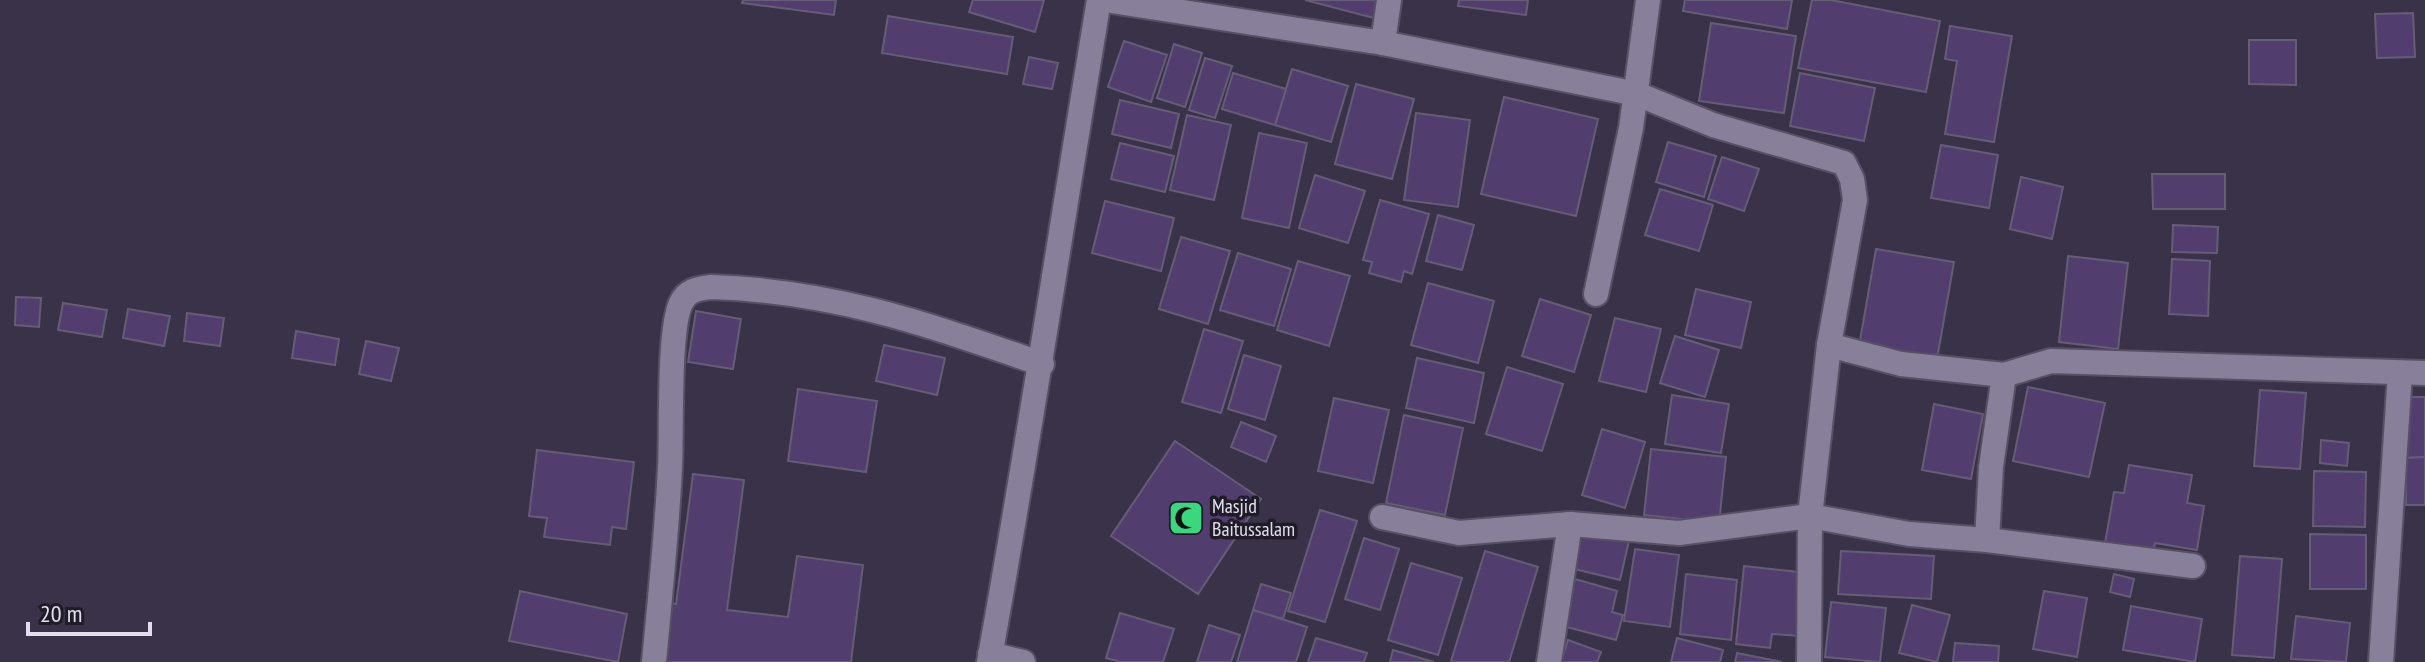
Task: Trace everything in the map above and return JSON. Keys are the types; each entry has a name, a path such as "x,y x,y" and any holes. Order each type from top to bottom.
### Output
{"street":[{"path":"1023,662 990,658 1042,364 1057,245 1099,0"},
{"path":"1105,0 1383,43 1637,94 1713,125 1829,157 1849,169 1855,200 1829,345 1810,516 1809,662"},
{"path":"1383,43 1389,0"},
{"path":"1596,294 1637,94 1648,0"},
{"path":"654,662 670,471 677,314 686,295 694,289 711,287 816,296 896,313 1042,364"},
{"path":"1829,345 1901,364 2004,375 2051,361 2425,373"},
{"path":"2381,662 2400,373"},
{"path":"1987,540 1991,467 2004,375"},
{"path":"1382,517 1459,533 1570,524 1679,533 1810,516 1909,534 1987,540 2193,566"},
{"path":"1549,662 1570,524"}],"building":[{"path":"743,0 836,0 834,15 742,3"},
{"path":"973,0 1044,0 1035,32 969,12"},
{"path":"1305,0 1378,0 1374,18"},
{"path":"1459,0 1528,0 1526,15 1458,6"},
{"path":"1685,0 1792,0 1787,29 1683,11"},
{"path":"1812,0 1831,0 1940,21 1926,92 1798,68"},
{"path":"2413,13 2415,57 2377,58 2375,14"},
{"path":"888,16 1013,37 1007,74 882,53"},
{"path":"1711,23 1796,36 1784,113 1699,101"},
{"path":"1950,26 2012,36 1994,142 1945,134 1957,61 1945,59"},
{"path":"2249,40 2296,40 2296,85 2249,84"},
{"path":"1124,41 1167,55 1151,102 1108,87"},
{"path":"1174,44 1202,53 1185,107 1157,98"},
{"path":"1029,57 1058,63 1052,89 1023,84"},
{"path":"1205,58 1232,66 1215,118 1189,110"},
{"path":"1292,69 1348,86 1331,142 1275,125"},
{"path":"1233,73 1286,89 1275,125 1222,109"},
{"path":"1800,73 1875,88 1864,141 1790,126"},
{"path":"1356,84 1414,99 1392,179 1335,164"},
{"path":"1504,97 1598,119 1576,216 1481,194"},
{"path":"1120,100 1179,114 1171,148 1112,134"},
{"path":"1416,113 1470,120 1458,207 1404,200"},
{"path":"1187,115 1231,125 1214,200 1170,190"},
{"path":"1259,133 1307,143 1289,228 1242,218"},
{"path":"1668,142 1716,156 1704,197 1656,182"},
{"path":"1120,143 1174,156 1165,192 1111,179"},
{"path":"1941,145 1998,155 1989,208 1931,198"},
{"path":"1722,157 1759,169 1744,211 1708,199"},
{"path":"2152,174 2225,174 2225,209 2153,209"},
{"path":"1315,175 1365,191 1348,243 1299,228"},
{"path":"2021,177 2063,187 2052,239 2010,229"},
{"path":"1660,189 1713,205 1699,251 1645,235"},
{"path":"1380,200 1429,214 1412,274 1404,271 1401,282 1369,273 1372,262 1363,260"},
{"path":"1105,201 1174,218 1161,271 1092,253"},
{"path":"1438,215 1474,225 1462,270 1426,261"},
{"path":"2173,225 2218,227 2217,253 2172,252"},
{"path":"1181,237 1230,251 1208,324 1159,309"},
{"path":"1876,249 1954,262 1937,359 1859,346"},
{"path":"1238,253 1291,269 1274,326 1220,310"},
{"path":"2068,256 2128,263 2118,349 2059,342"},
{"path":"2172,259 2210,261 2208,316 2169,314"},
{"path":"1298,261 1350,276 1329,346 1277,330"},
{"path":"1428,283 1494,301 1478,363 1411,345"},
{"path":"1696,289 1751,302 1741,348 1685,335"},
{"path":"16,297 41,298 39,327 15,325"},
{"path":"1540,299 1591,315 1574,372 1522,356"},
{"path":"63,303 107,310 102,337 58,330"},
{"path":"128,309 170,316 164,346 123,338"},
{"path":"696,311 741,319 733,369 688,362"},
{"path":"187,313 224,318 220,346 184,341"},
{"path":"1615,318 1661,329 1646,392 1599,381"},
{"path":"1204,329 1243,341 1221,413 1182,402"},
{"path":"296,331 339,339 335,365 292,358"},
{"path":"1675,336 1719,350 1705,397 1660,383"},
{"path":"366,341 399,348 391,381 359,374"},
{"path":"884,345 945,358 937,395 876,381"},
{"path":"1244,355 1281,366 1265,420 1228,409"},
{"path":"1417,358 1484,373 1474,423 1406,408"},
{"path":"1507,367 1563,384 1542,451 1486,434"},
{"path":"2028,387 2105,403 2089,477 2013,461"},
{"path":"798,389 877,401 866,472 788,461"},
{"path":"2260,390 2306,393 2300,469 2254,466"},
{"path":"1672,395 1729,404 1721,453 1665,444"},
{"path":"2405,397 2425,397 2425,457 2406,458"},
{"path":"1334,398 1389,410 1373,483 1318,471"},
{"path":"1934,404 1983,414 1971,479 1922,470"},
{"path":"1404,415 1463,428 1445,515 1386,503"},
{"path":"1241,422 1276,436 1266,462 1231,447"},
{"path":"1602,429 1645,442 1625,508 1582,495"},
{"path":"2321,440 2349,443 2347,466 2320,463"},
{"name":"Masjid Baitussalam","path":"1175,441 1261,499 1198,594 1111,536"},
{"path":"1651,449 1726,457 1719,523 1644,515"},
{"path":"537,450 634,462 626,529 612,527 610,545 544,537 547,518 529,516"},
{"path":"2425,457 2425,505 2406,505 2406,458"},
{"path":"2129,465 2192,475 2187,503 2204,506 2197,550 2155,543 2152,557 2104,549 2114,492 2124,493"},
{"path":"2314,471 2366,472 2365,527 2313,526"},
{"path":"693,474 744,480 727,610 788,617 797,556 863,565 851,662 664,662 666,602 676,604"},
{"path":"1320,510 1357,521 1325,622 1288,611"},
{"path":"1580,529 1629,541 1620,580 1570,568"},
{"path":"2310,534 2366,535 2366,589 2310,589"},
{"path":"1364,538 1399,549 1380,610 1345,599"},
{"path":"1635,549 1679,555 1670,627 1624,621"},
{"path":"1485,551 1538,567 1509,662 1451,661"},
{"path":"1841,551 1934,556 1931,599 1838,594"},
{"path":"2240,556 2282,559 2274,658 2232,655"},
{"path":"1411,563 1462,578 1438,655 1388,640"},
{"path":"1744,566 1808,573 1801,636 1772,634 1770,648 1736,644"},
{"path":"1686,574 1737,580 1731,640 1680,634"},
{"path":"2114,574 2134,579 2130,597 2110,592"},
{"path":"1575,579 1617,591 1612,612 1623,615 1616,640 1563,626"},
{"path":"1261,584 1291,593 1283,619 1253,610"},
{"path":"520,591 627,614 618,662 509,641"},
{"path":"2044,591 2087,598 2077,657 2033,649"},
{"path":"1831,602 1886,608 1880,662 1825,657"},
{"path":"1912,605 1950,615 1937,662 1899,653"},
{"path":"2131,606 2202,619 2195,662 2123,650"},
{"path":"1253,610 1307,627 1296,662 1237,662"},
{"path":"1120,613 1174,629 1163,662 1121,662 1106,658"},
{"path":"2296,616 2350,623 2346,662 2291,659"},
{"path":"1209,625 1240,635 1231,662 1197,662"},
{"path":"1316,638 1367,653 1364,662 1308,662"},
{"path":"1677,638 1723,650 1720,662 1671,662"},
{"path":"1568,640 1601,652 1597,662 1561,662"},
{"path":"1955,643 1999,646 1998,662 1953,662"},
{"path":"1393,650 1434,662 1390,662"},
{"path":"1737,653 1782,662 1735,662"}],"place":[{"name":"Masjid Baitussalam","path":"1186,518"}]}
